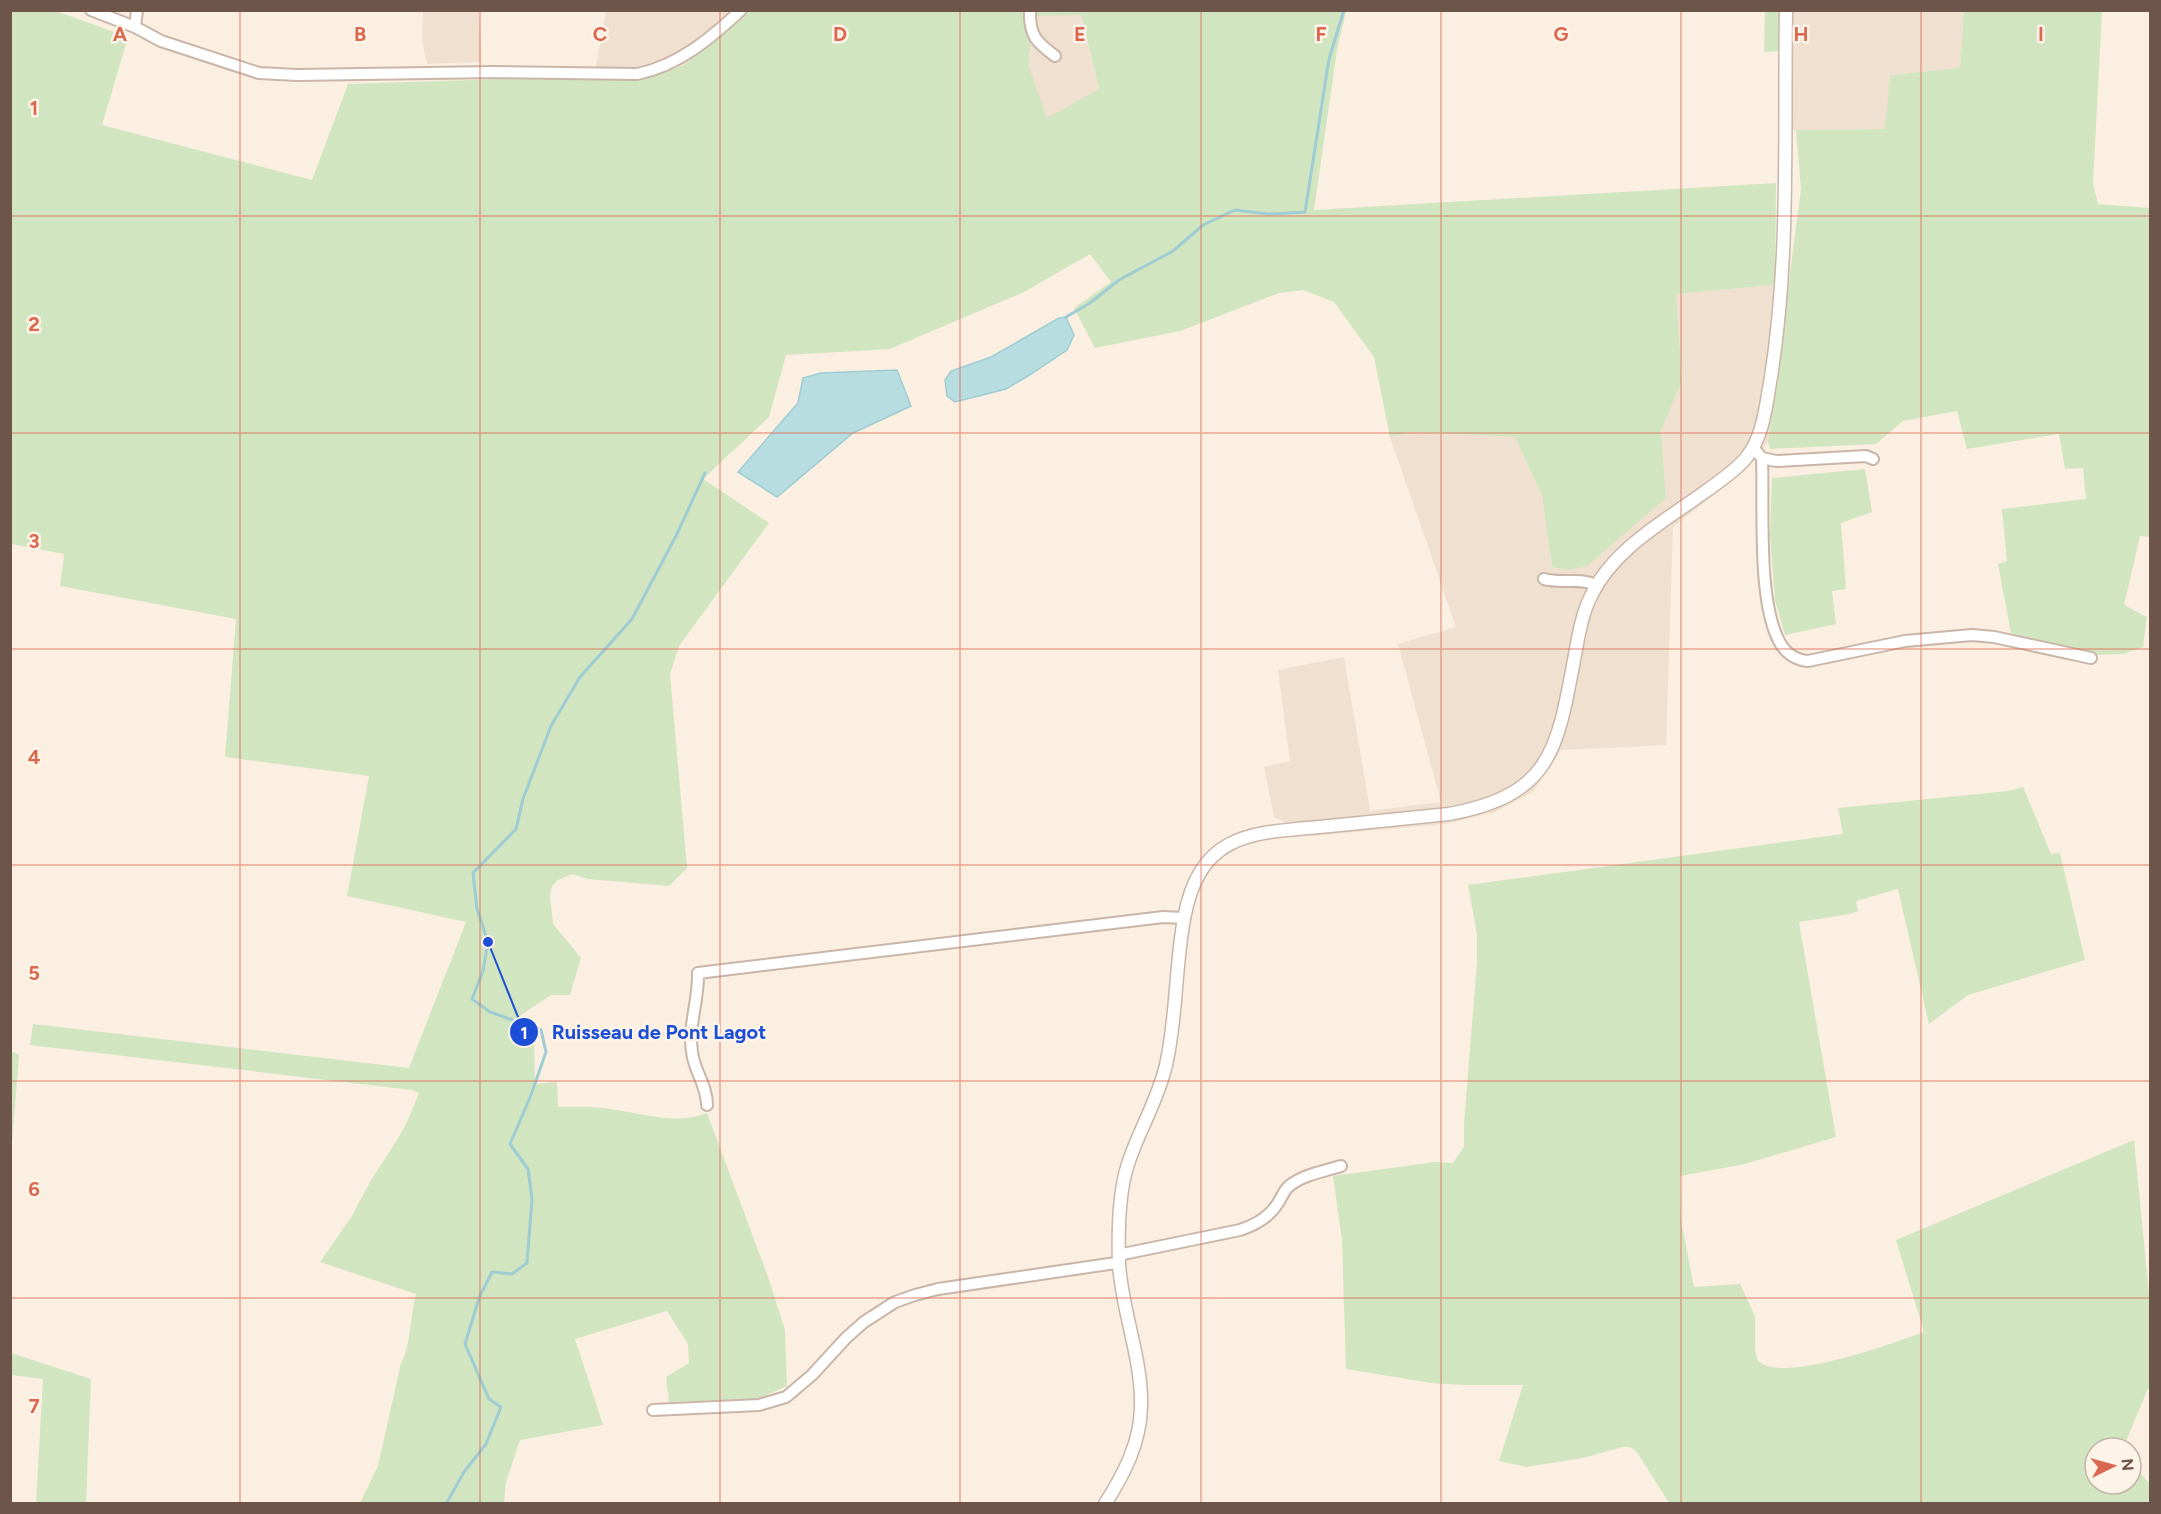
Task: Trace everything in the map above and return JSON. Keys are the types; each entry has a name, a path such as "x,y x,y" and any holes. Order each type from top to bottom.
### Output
{"street":[{"path":"91,10 135,27 161,41 259,73 297,75 494,72 637,74 657,70 671,64 699,45 741,10"},
{"path":"135,27 137,10"},
{"path":"1030,10 1029,26 1038,43 1055,56"},
{"path":"1105,1503 1133,1449 1141,1406 1139,1374 1119,1260 1125,1176 1132,1152 1157,1096 1167,1062 1184,918 1190,896 1201,871 1220,851 1241,838 1271,831 1459,812 1495,802 1526,785 1547,759 1566,704 1583,618 1596,585 1612,564 1633,544 1734,470 1752,450 1765,410 1782,286 1786,10"},
{"path":"1752,450 1756,451 1762,459 1764,562 1768,603 1779,641 1791,655 1808,661 1905,641 1972,635 1994,637 2091,658"},
{"path":"1762,459 1776,461 1866,456 1873,459"},
{"path":"1544,579 1555,582 1586,582 1596,585"},
{"path":"707,1105 705,1089 692,1052 692,1022 699,985 698,973 1163,917 1184,918"},
{"path":"653,1410 759,1406 776,1401 794,1392 864,1322 905,1298 938,1289 1116,1263 1123,1254 1240,1230 1258,1224 1278,1204 1282,1193 1296,1181 1341,1166"}],"shaded area":[{"path":"423,11 479,11 482,62 427,64 422,40"},
{"path":"606,11 750,11 683,66 654,74 594,77"},
{"path":"1780,11 1964,11 1960,68 1890,75 1886,129 1796,130 1778,127"},
{"path":"1036,15 1081,15 1099,90 1047,119 1028,63"},
{"path":"1775,285 1784,325 1768,442 1746,470 1673,527 1666,745 1561,750 1533,792 1495,812 1445,824 1312,836 1274,817 1264,767 1290,761 1278,670 1344,657 1370,811 1441,802 1398,644 1456,627 1390,437 1414,432 1515,437 1542,496 1552,567 1666,498 1661,431 1682,381 1676,294"}],"green space":[{"path":"10,11 56,11 128,37 102,125 312,180 348,84 654,74 683,66 750,11 1346,11 1337,50 1314,210 1776,183 1775,285 1676,294 1682,381 1661,431 1666,498 1587,566 1568,570 1552,567 1542,496 1515,437 1414,432 1390,437 1374,357 1334,302 1303,290 1279,293 1180,331 1095,348 1074,308 1111,282 1090,254 1024,292 890,349 786,355 769,417 703,479 769,523 679,646 670,674 687,868 669,886 588,879 572,874 558,880 552,886 550,895 553,924 581,958 570,995 551,995 521,1015 518,1026 534,1036 535,1084 557,1082 558,1107 604,1108 671,1119 695,1117 707,1113 768,1277 785,1330 787,1386 757,1399 669,1402 666,1377 689,1363 688,1344 667,1311 575,1339 603,1425 520,1440 506,1482 504,1503 360,1503 378,1466 406,1349 416,1294 320,1262 352,1216 370,1182 397,1140 419,1093 412,1090 30,1045 33,1024 409,1068 466,922 347,896 369,776 225,757 236,619 60,586 64,554 11,544","holes":["1081,15 1099,89 1047,118 1028,63 1036,16"]},
{"path":"1765,11 1780,11 1779,51 1764,52"},
{"path":"1964,11 2102,11 2093,183 2098,204 2150,208 2150,537 2140,536 2124,605 2147,617 2143,647 2123,654 2091,655 2011,633 1998,564 2007,561 2002,509 2086,499 2083,468 2065,469 2059,434 1967,449 1957,411 1903,421 1876,444 1770,449 1768,442 1801,189 1796,130 1885,129 1890,75 1960,68"},
{"path":"1865,469 1872,512 1841,523 1846,589 1832,591 1836,624 1785,635 1775,600 1770,534 1772,478"},
{"path":"2023,787 2051,854 2060,853 2085,960 1968,995 1929,1024 1898,889 1856,901 1858,911 1850,914 1799,922 1836,1137 1745,1164 1680,1176 1681,1220 1694,1287 1740,1284 1755,1316 1755,1350 1758,1361 1771,1367 1790,1368 1813,1365 1864,1352 1924,1332 1896,1240 2134,1140 2150,1305 2150,1384 2128,1436 2083,1436 2083,1496 2143,1496 2143,1476 2150,1484 2150,1503 1669,1503 1637,1452 1630,1447 1583,1458 1526,1467 1499,1461 1523,1385 1431,1383 1346,1369 1342,1240 1333,1176 1435,1162 1453,1163 1464,1147 1477,962 1477,934 1468,885 1843,834 1838,808 2008,791"},
{"path":"11,1051 19,1055 11,1156"},
{"path":"11,1353 91,1379 86,1503 36,1503 43,1379 11,1375"}],"water":[{"path":"1066,317 1074,335 1067,350 1028,376 1006,389 955,402 947,396 945,380 951,371 991,357 1059,318"},
{"path":"897,370 911,406 853,433 777,497 738,472 798,403 803,378 821,373"}],"waterway":[{"path":"1066,317 1090,303 1119,280 1173,251 1203,225 1235,210 1268,214 1305,212 1329,59 1344,10"},
{"path":"446,1504 464,1472 486,1444 501,1407 489,1399 465,1344 479,1298 492,1272 512,1274 527,1263 532,1199 528,1169 510,1144 546,1052 541,1030 490,1012 472,999 483,971 488,942 477,909 473,873 516,829 523,799 551,726 580,677 632,619 677,534 705,473"}],"place":[{"name":"Ruisseau de Pont Lagot","path":"488,942"}]}
